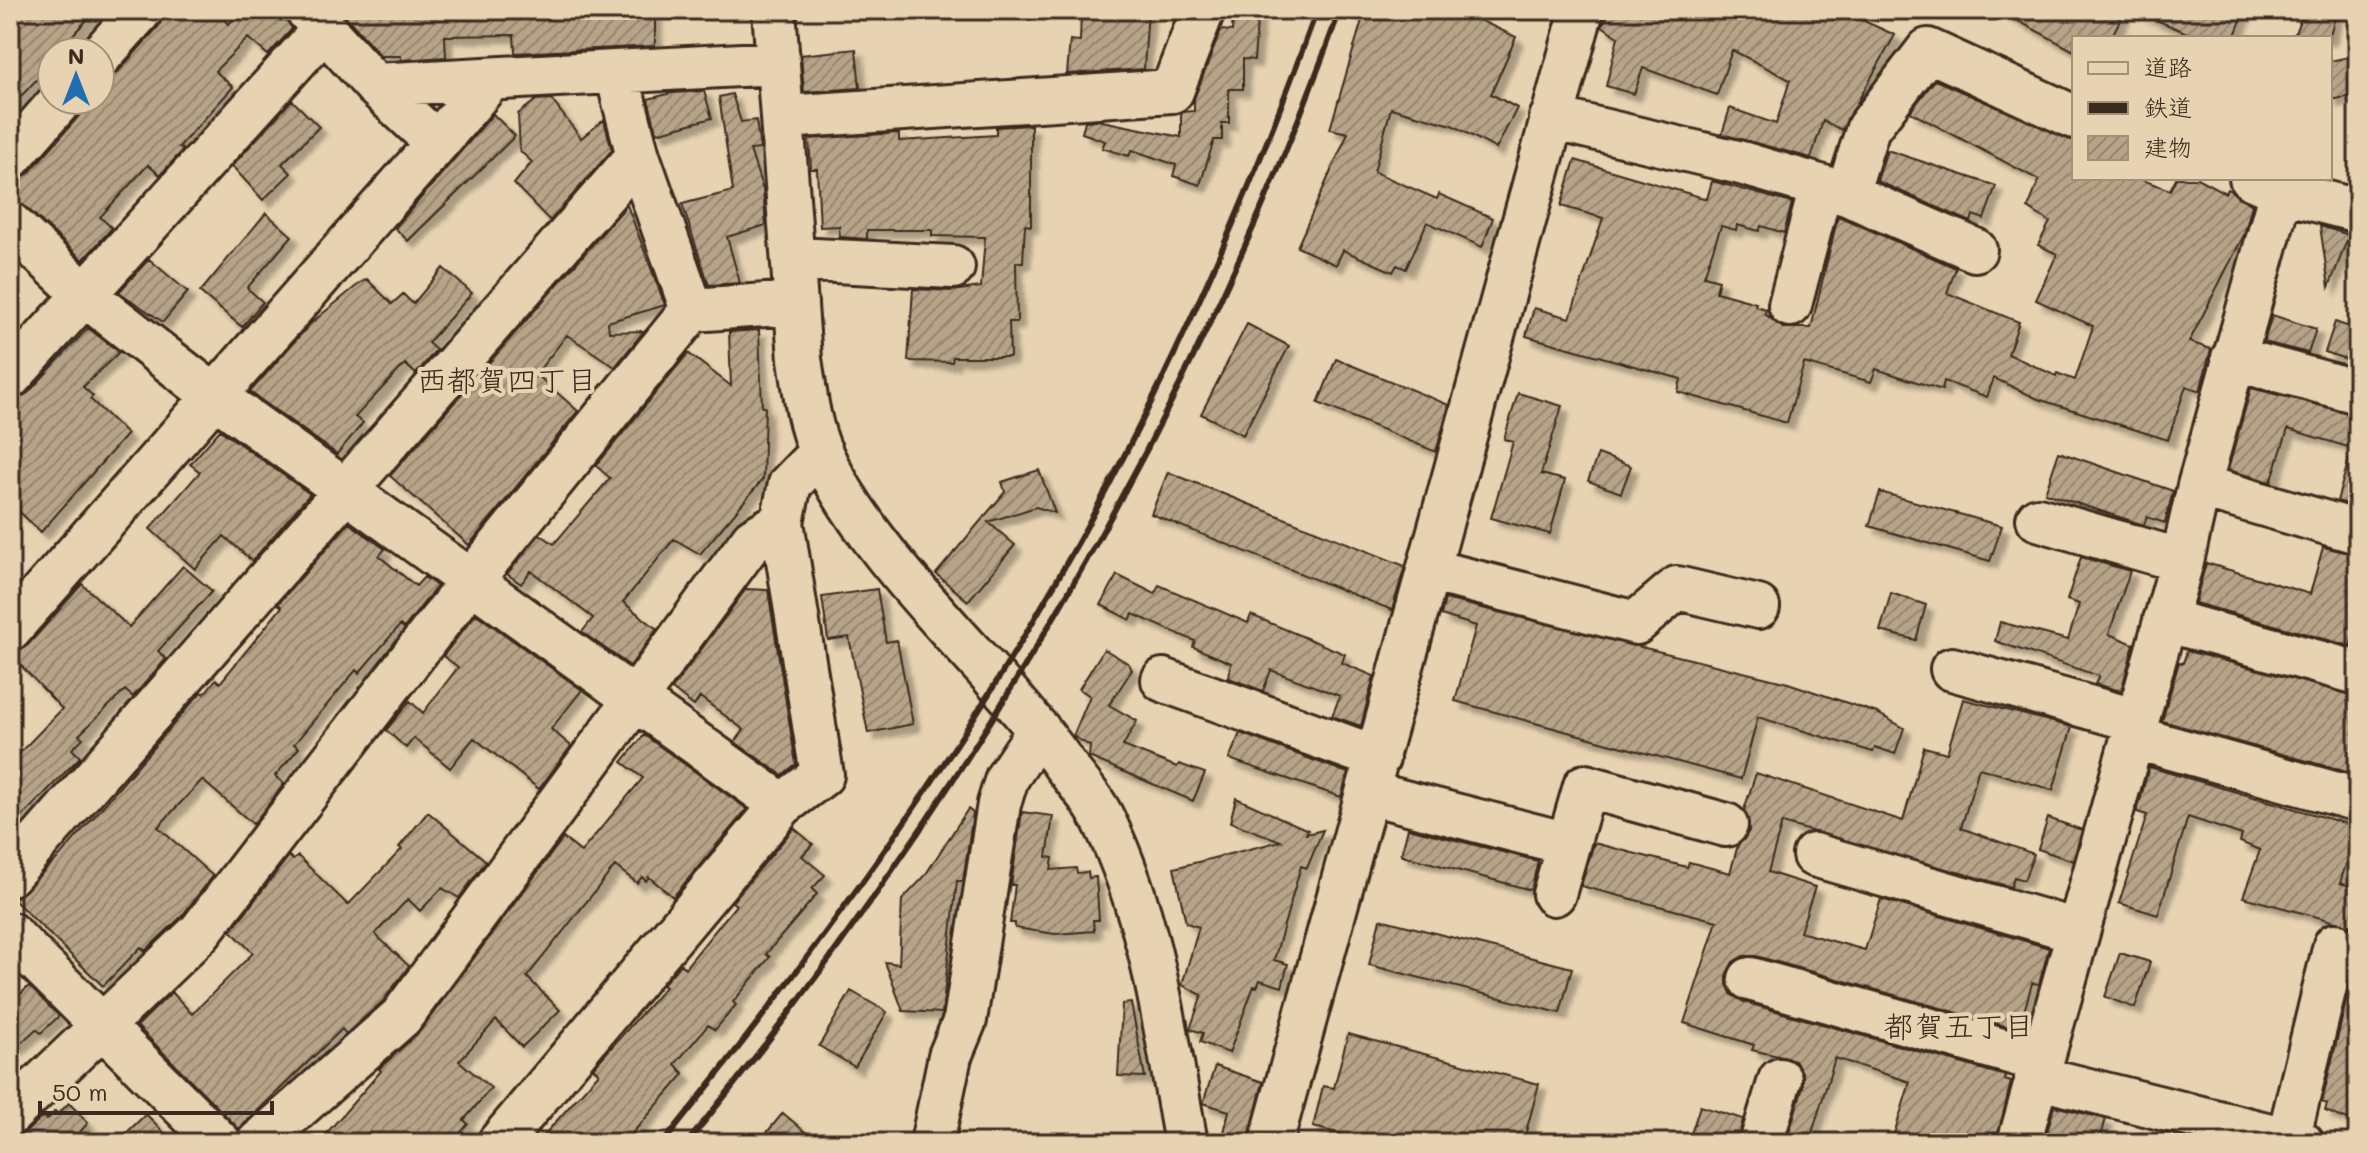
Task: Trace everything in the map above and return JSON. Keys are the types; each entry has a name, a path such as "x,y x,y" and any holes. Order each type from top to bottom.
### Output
{"street":[{"path":"116,38 141,10"},
{"path":"774,10 785,117 796,303 808,415 821,452 850,505 956,639 1010,693 1104,820 1148,940 1186,1143"},
{"path":"785,117 1172,91 1203,10"},
{"path":"1271,1143 1582,10"},
{"path":"10,377 86,296 315,20 375,85 437,143"},
{"path":"1790,305 1834,190 1868,128 1928,50 2072,116"},
{"path":"375,85 778,63"},
{"path":"617,74 638,156 692,310"},
{"path":"10,629 491,79"},
{"path":"10,158 47,116"},
{"path":"1551,118 1741,163 1834,190 1975,250"},
{"path":"10,874 638,156"},
{"path":"2019,1143 2182,561 2233,358 2266,184 2358,211"},
{"path":"10,224 86,296 213,395 782,805"},
{"path":"795,259 953,267"},
{"path":"10,1114 199,933 471,581 692,310 796,303"},
{"path":"2233,358 2358,392"},
{"path":"499,1143 782,805 822,775 782,522 790,484 821,452"},
{"path":"2199,486 2358,532"},
{"path":"2038,519 2182,561"},
{"path":"258,1143 401,1017 753,539 782,522"},
{"path":"1429,570 1636,623 1677,588 1758,607"},
{"path":"2165,620 2358,673"},
{"path":"1952,669 2358,800"},
{"path":"1163,680 1373,776 1568,844"},
{"path":"932,1143 950,1056 965,1020 999,804 1007,778 1039,730"},
{"path":"1554,894 1585,786 1726,825"},
{"path":"1814,855 2077,931"},
{"path":"10,934 220,1143"},
{"path":"1750,979 2039,1069 2295,1141 2335,945"},
{"path":"1761,1143 1766,1093"}],"building":[{"path":"10,10 96,10 72,36 36,36 36,80 10,108"},
{"path":"166,10 214,10 229,24 241,10 284,10 292,29 268,55 248,38 215,71 233,87 179,147 183,150 160,175 148,165 100,217 112,228 83,260 26,207 10,201 10,181 28,174 79,116 116,116 116,73 159,26"},
{"path":"346,10 650,10 650,14 655,14 655,46 515,53 514,35 445,36 446,57 401,60 401,56 381,56 346,17"},
{"path":"1081,10 1148,10 1144,69 1067,74 1070,40 1080,41"},
{"path":"1233,10 1258,10 1254,60 1243,59 1243,89 1229,89 1229,123 1222,123 1222,140 1214,140 1200,185 1173,176 1176,165 1132,150 1129,156 1102,148 1105,141 1082,133 1085,121 1097,120 1181,137 1181,112 1194,111 1194,99 1221,30 1232,31"},
{"path":"1365,10 1458,10 1516,37 1491,94 1517,108 1496,149 1452,125 1391,108 1374,172 1437,199 1439,194 1493,218 1482,247 1427,222 1406,269 1397,265 1393,272 1343,250 1336,265 1297,247 1348,133 1330,129"},
{"path":"1611,10 1816,10 1835,20 1840,10 1895,35 1842,130 1823,121 1811,158 1722,134 1730,108 1776,124 1790,80 1732,50 1717,95 1643,68 1634,94 1606,86 1618,37 1602,26"},
{"path":"1998,10 2125,10 2112,36 2072,36 2072,50"},
{"path":"2132,10 2245,10 2235,36 2194,36"},
{"path":"2304,10 2337,10 2330,36 2294,36"},
{"path":"856,49 860,88 804,92 801,55"},
{"path":"2358,55 2358,95 2332,100 2332,61"},
{"path":"1935,80 2072,140 2072,180 2142,180 2170,190 2175,180 2201,180 2225,193 2227,189 2252,205 2244,235 2189,342 2211,349 2200,391 2186,386 2168,440 2038,399 1994,378 1987,397 1944,381 1942,390 1876,369 1871,382 1804,363 1787,423 1678,392 1681,379 1526,336 1534,308 1570,318 1603,218 1561,206 1575,160 1707,199 1712,181 1792,203 1784,233 1761,226 1759,231 1737,225 1736,230 1721,226 1704,276 1719,280 1716,292 1756,303 1755,306 1766,309 1765,314 1783,328 1811,328 1838,216 1956,268 1947,293 2019,322 2008,354 2056,376 2057,373 2075,380 2093,326 2036,300 2057,254 2038,245 2050,222 2028,208 2039,180 1910,112"},
{"path":"704,91 712,118 657,133 648,99 672,93"},
{"path":"732,94 741,122 756,120 760,149 750,150 763,190 766,225 727,237 740,283 709,285 682,204 733,191 719,97"},
{"path":"551,99 581,138 604,120 612,150 550,221 514,184 532,162 520,151 518,114 536,100"},
{"path":"292,100 319,127 282,164 291,173 263,200 232,166"},
{"path":"493,114 515,136 408,241 395,228"},
{"path":"1031,125 1031,226 1025,225 1023,262 1016,262 1017,322 1009,322 1010,357 953,357 952,362 908,361 913,289 952,291 981,287 985,237 932,236 932,230 867,230 867,239 840,237 839,226 820,227 817,169 811,169 809,139 899,133 899,141 996,135 996,127"},
{"path":"1887,150 1996,186 1984,219 1973,215 1971,222 1877,181"},
{"path":"627,205 665,305 608,322 609,332 644,331 615,367 567,335 536,374 578,411 469,545 390,476"},
{"path":"266,213 292,236 247,288 263,302 242,327 200,292"},
{"path":"2320,226 2349,235 2329,287"},
{"path":"149,259 188,292 163,322 119,292"},
{"path":"443,268 472,293 428,343 436,350 416,374 405,364 355,417 363,423 337,454 250,392 310,324 360,283 367,279 392,304 403,294 413,304"},
{"path":"2272,315 2316,329 2308,353 2264,342"},
{"path":"2335,322 2358,330 2358,363 2325,352"},
{"path":"1247,324 1289,346 1243,435 1201,414"},
{"path":"88,328 119,352 83,387 93,396 90,399 127,434 41,532 10,503 10,404 28,393"},
{"path":"759,330 762,407 765,407 763,479 700,554 674,539 623,602 657,629 630,666 582,632 593,618 531,571 521,584 507,574 540,534 554,544 610,478 596,466 688,353 731,386 729,332"},
{"path":"1336,359 1449,405 1436,452 1318,403"},
{"path":"2251,388 2358,415 2358,450 2288,429 2271,482 2228,470"},
{"path":"1518,393 1562,406 1541,474 1565,480 1550,534 1491,518 1513,442 1504,439"},
{"path":"220,430 310,494 252,561 224,536 195,569 150,529 200,472 190,464"},
{"path":"2059,452 2173,491 2165,523 2147,517 2144,525 2045,493"},
{"path":"2351,452 2358,453 2358,507 2337,501"},
{"path":"1598,454 1631,466 1621,493 1588,481"},
{"path":"1039,470 1055,513 1036,507 988,522 1015,545 968,601 936,574 1005,492 1002,482"},
{"path":"1168,472 1405,566 1392,610 1151,514"},
{"path":"1880,492 2002,526 1990,561 1869,526"},
{"path":"349,523 385,549 379,556 416,586 424,577 437,586 404,628 400,625 359,673 356,670 294,744 299,748 275,776 284,784 253,824 202,780 158,827 213,876 181,917 145,951 141,947 103,986 14,900 61,855 201,692 204,694 216,679 220,683 282,607 278,604"},
{"path":"2323,547 2358,555 2358,621 2350,646 2195,603 2206,563 2310,594"},
{"path":"2081,557 2130,571 2109,634 2134,644 2121,691 2095,684 2099,676 1995,641 2000,622 2068,640 2079,604 2067,600"},
{"path":"183,566 212,591 158,651 166,659 133,697 125,690 79,735 83,738 72,749 80,757 10,829 10,763 62,709 12,656 28,645 82,584 129,627"},
{"path":"1117,575 1155,594 1159,585 1248,623 1251,615 1345,654 1342,663 1374,676 1361,726 1332,716 1340,696 1271,670 1263,691 1229,678 1231,663 1193,647 1195,641 1133,614 1130,620 1101,605"},
{"path":"746,589 768,590 796,764 782,775 735,742 744,730 700,697 694,706 672,689"},
{"path":"877,589 886,642 897,640 913,724 868,733 849,637 828,640 822,597"},
{"path":"1891,593 1926,605 1916,640 1880,631"},
{"path":"1445,599 1788,683 1877,713 1904,728 1895,754 1875,747 1873,752 1758,717 1741,779 1455,701 1476,626 1441,615"},
{"path":"476,614 582,690 551,729 571,746 539,789 474,738 450,768 414,738 406,748 386,730 410,701 423,713 458,667 443,656"},
{"path":"1104,649 1129,664 1132,670 1109,705 1137,721 1123,746 1177,767 1179,764 1205,773 1193,801 1089,757 1090,746 1073,736 1090,696 1079,689"},
{"path":"2187,651 2358,696 2358,775 2162,721 2179,662 2183,663"},
{"path":"1963,699 2072,727 2053,790 1979,768 1961,828 2034,854 2024,880 2014,877 2011,887 1782,823 1768,872 1815,887 1800,932 1865,950 1881,899 2049,948 2039,984 2032,983 2019,1030 1756,956 1743,956 1733,962 1727,973 1727,984 1732,995 1744,1002 2006,1076 2005,1080 2011,1082 1996,1143 1923,1143 1894,1134 1910,1082 1835,1058 1809,1143 1786,1143 1803,1086 1803,1074 1795,1060 1752,1050 1754,1045 1684,1023 1717,921 1581,886 1594,843 1687,867 1689,862 1730,873 1738,845 1749,831 1744,810 1756,773 1903,821 1924,747 1947,753"},
{"path":"1240,733 1348,773 1341,797 1229,759"},
{"path":"644,735 747,809 673,897 649,877 646,881 642,877 637,883 615,866 527,977 560,1010 522,1047 496,1020 459,1061 491,1088 464,1120 468,1124 452,1143 318,1143 381,1071 379,1069 420,1031 563,838 581,852 643,778 622,762"},
{"path":"2149,767 2358,827 2340,883 2358,888 2358,928 2243,897 2260,850 2240,842 2242,835 2188,817 2158,915 2119,903 2147,815 2137,812"},
{"path":"1236,798 1308,830 1306,834 1323,830 1307,868 1301,866 1274,960 1288,964 1282,987 1260,980 1257,987 1254,986 1229,1053 1200,1042 1203,1033 1190,1029 1202,995 1182,985 1199,927 1186,923 1174,868 1281,841 1230,822"},
{"path":"968,809 973,813 963,881 957,881 942,1013 903,1011 885,962 899,964 902,900 924,877"},
{"path":"428,812 486,861 459,898 442,888 420,911 408,899 375,934 409,966 383,1001 346,1034 342,1029 239,1129 137,1026 172,992 192,1014 253,953 231,931 289,856 293,860 298,856 348,905 402,849 399,847"},
{"path":"1022,812 1053,816 1047,857 1053,858 1051,870 1076,868 1077,873 1088,872 1089,878 1096,877 1099,920 1093,920 1094,931 1055,934 1015,928 1015,923 1010,923 1015,885 1011,885"},
{"path":"2048,818 2082,830 2073,861 2038,849"},
{"path":"794,828 813,844 802,856 825,875 812,889 817,894 766,954 770,957 733,1002 736,1005 715,1030 708,1025 675,1064 684,1074 624,1143 537,1143 599,1073 593,1068 665,987 662,985 681,964 685,968 736,905 732,902"},
{"path":"1408,828 1538,861 1531,890 1401,855"},
{"path":"1380,919 1572,968 1560,1013 1369,965"},
{"path":"2358,952 2358,1124 2325,1111 2327,1104 2322,1102"},
{"path":"2120,953 2150,962 2135,1008 2105,997"},
{"path":"29,986 59,1016 41,1033 36,1029 10,1053 10,1004"},
{"path":"851,991 887,1012 855,1067 819,1046"},
{"path":"1131,1003 1145,1077 1118,1076 1122,1004"},
{"path":"1348,1034 1539,1084 1523,1143 1378,1143 1313,1127 1323,1086 1334,1088"},
{"path":"1215,1066 1263,1082 1248,1143 1223,1137 1229,1111 1203,1103"},
{"path":"69,1103 88,1123 70,1143 10,1143 10,1137 26,1132 43,1116 47,1120 55,1111 58,1114"},
{"path":"1700,1106 1743,1119 1738,1143 1688,1143"},
{"path":"2054,1106 2106,1119 2099,1143 2045,1141"},
{"path":"783,1113 818,1143 758,1143"},
{"path":"146,1114 174,1143 116,1143"}],"railway":[{"path":"663,1143 781,993 893,838 964,733 1068,561 1116,472 1204,290 1282,104 1317,10"},
{"path":"687,1143 788,1014 885,881 976,744 1062,604 1141,461 1214,314 1281,163 1340,10"}],"district":[{"name":"西都賀四丁目","path":"507,381"},
{"name":"都賀五丁目","path":"1959,1027"}]}
